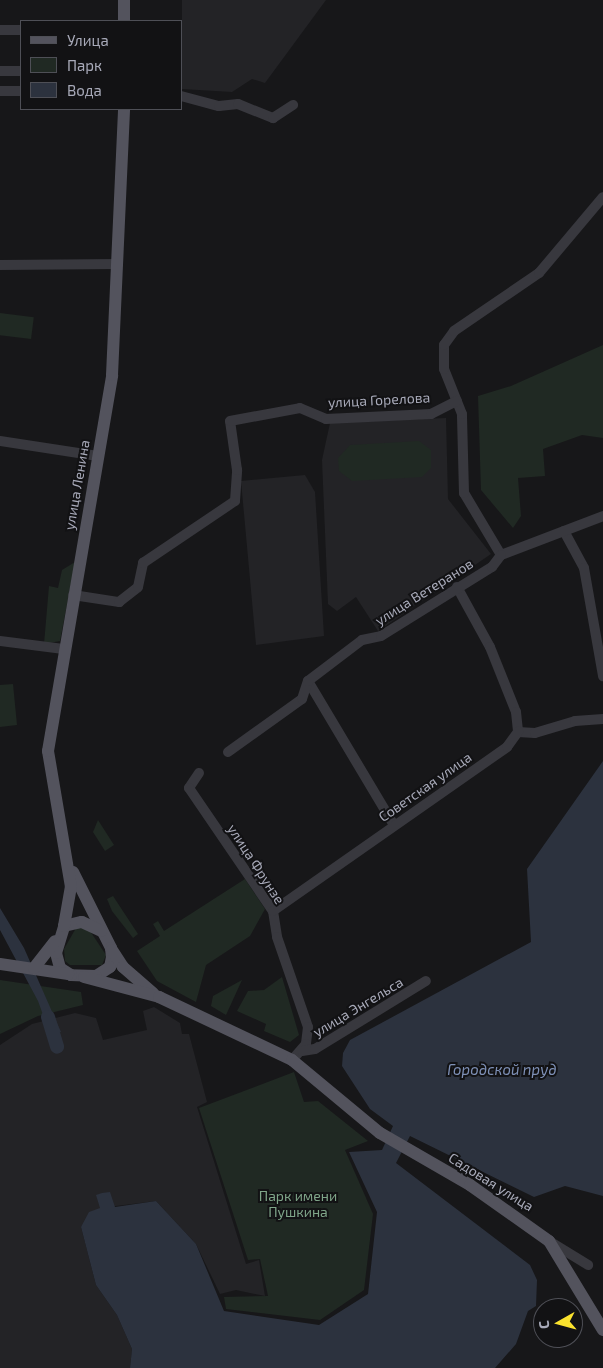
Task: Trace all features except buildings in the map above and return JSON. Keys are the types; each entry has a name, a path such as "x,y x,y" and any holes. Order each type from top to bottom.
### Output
{"main road":[{"path":"124,0 124,20"},
{"name":"улица Ленина","path":"69,863 56,814 48,751 63,649 112,375 124,110"},
{"path":"69,863 72,890 57,962 71,975"},
{"path":"69,863 101,931 123,967 159,997"},
{"path":"34,968 63,928 82,922 101,931"},
{"path":"84,977 110,967 111,948"},
{"path":"0,964 84,977 159,997"},
{"name":"Садовая улица","path":"159,997 292,1060 380,1133 525,1220 549,1241 603,1330"}],"street":[{"path":"0,30 20,30"},
{"path":"0,71 20,71"},
{"path":"0,91 20,90"},
{"path":"182,96 218,106 238,104 272,118 293,105"},
{"path":"501,555 464,493 463,426 457,401 444,369 444,345 454,330 544,268 603,197"},
{"path":"0,265 118,264"},
{"name":"улица Горелова","path":"73,594 119,602 138,586 143,564 235,501 237,470 230,421 300,408 326,418 431,414 457,401"},
{"path":"0,441 98,456"},
{"name":"улица Ветеранов","path":"228,752 302,699 308,682 362,640 381,636 492,567 501,555 603,516"},
{"path":"564,531 584,568 603,676"},
{"path":"457,587 490,647 516,712 518,732 535,733 575,721 603,719"},
{"path":"0,641 63,649"},
{"path":"308,682 394,825"},
{"name":"Советская улица","path":"273,911 507,747 518,732"},
{"name":"улица Фрунзе","path":"198,773 189,788 273,911 277,937 306,1018 308,1036 302,1052"},
{"name":"улица Энгельса","path":"302,1052 314,1049 426,981"},
{"path":"292,1060 302,1052"},
{"name":"Садовая улица","path":"549,1241 588,1264"}],"shaded area":[{"path":"182,0 326,0 265,83 252,79 232,92 182,89"},
{"path":"446,418 448,499 491,554 378,631 356,597 337,611 328,604 322,460 330,423"},
{"path":"305,475 315,492 324,636 256,645 241,481"},
{"path":"154,1007 180,1023 182,1034 189,1034 207,1102 197,1107 246,1264 259,1260 265,1296 236,1290 220,1294 196,1244 156,1201 100,1208 81,1227 96,1285 117,1315 132,1349 130,1368 0,1368 0,1045 32,1024 75,1013 96,1018 103,1040 147,1030 143,1011"}],"green space":[{"path":"0,313 34,317 31,339 0,335"},
{"path":"603,345 603,438 582,435 543,449 545,476 518,478 521,516 513,528 481,490 478,396 511,386"},
{"path":"419,441 431,450 431,468 422,477 352,481 339,471 338,458 350,445"},
{"path":"75,562 60,641 44,644 49,586 58,588 62,570"},
{"path":"13,684 17,725 0,727 0,685"},
{"path":"98,820 114,845 105,851 93,832"},
{"path":"245,879 265,909 250,936 206,965 196,1002 157,981 137,951 160,936 153,924 158,921 164,931"},
{"path":"113,896 138,934 133,938 112,911 107,899"},
{"path":"76,928 88,928 106,955 102,965 70,965 65,961 64,949"},
{"path":"282,977 299,1035 290,1042 264,1031 266,1024 237,1011 248,991 264,990"},
{"path":"0,980 81,992 83,1005 38,1016 0,1034"},
{"path":"242,980 226,1015 211,1006 213,996"},
{"name":"Парк имени Пушкина","path":"294,1072 304,1102 318,1101 368,1141 345,1150 373,1214 364,1290 320,1320 226,1309 224,1297 268,1296 260,1259 248,1260 199,1108"}],"water":[{"name":"Городской пруд","path":"603,761 603,1196 565,1186 534,1197 410,1136 396,1163 530,1265 537,1280 536,1298 533,1298 533,1308 528,1311 516,1344 495,1368 130,1368 132,1349 117,1315 96,1285 81,1227 89,1212 100,1208 96,1195 102,1193 110,1192 115,1207 156,1201 196,1244 224,1311 319,1325 368,1294 377,1212 349,1152 382,1150 393,1126 370,1109 342,1066 343,1053 350,1040 531,942 527,869"},
{"path":"0,908 24,948 61,1032 50,1034 38,1001 0,930"}],"waterway":[{"path":"48,1017 57,1047"}]}
